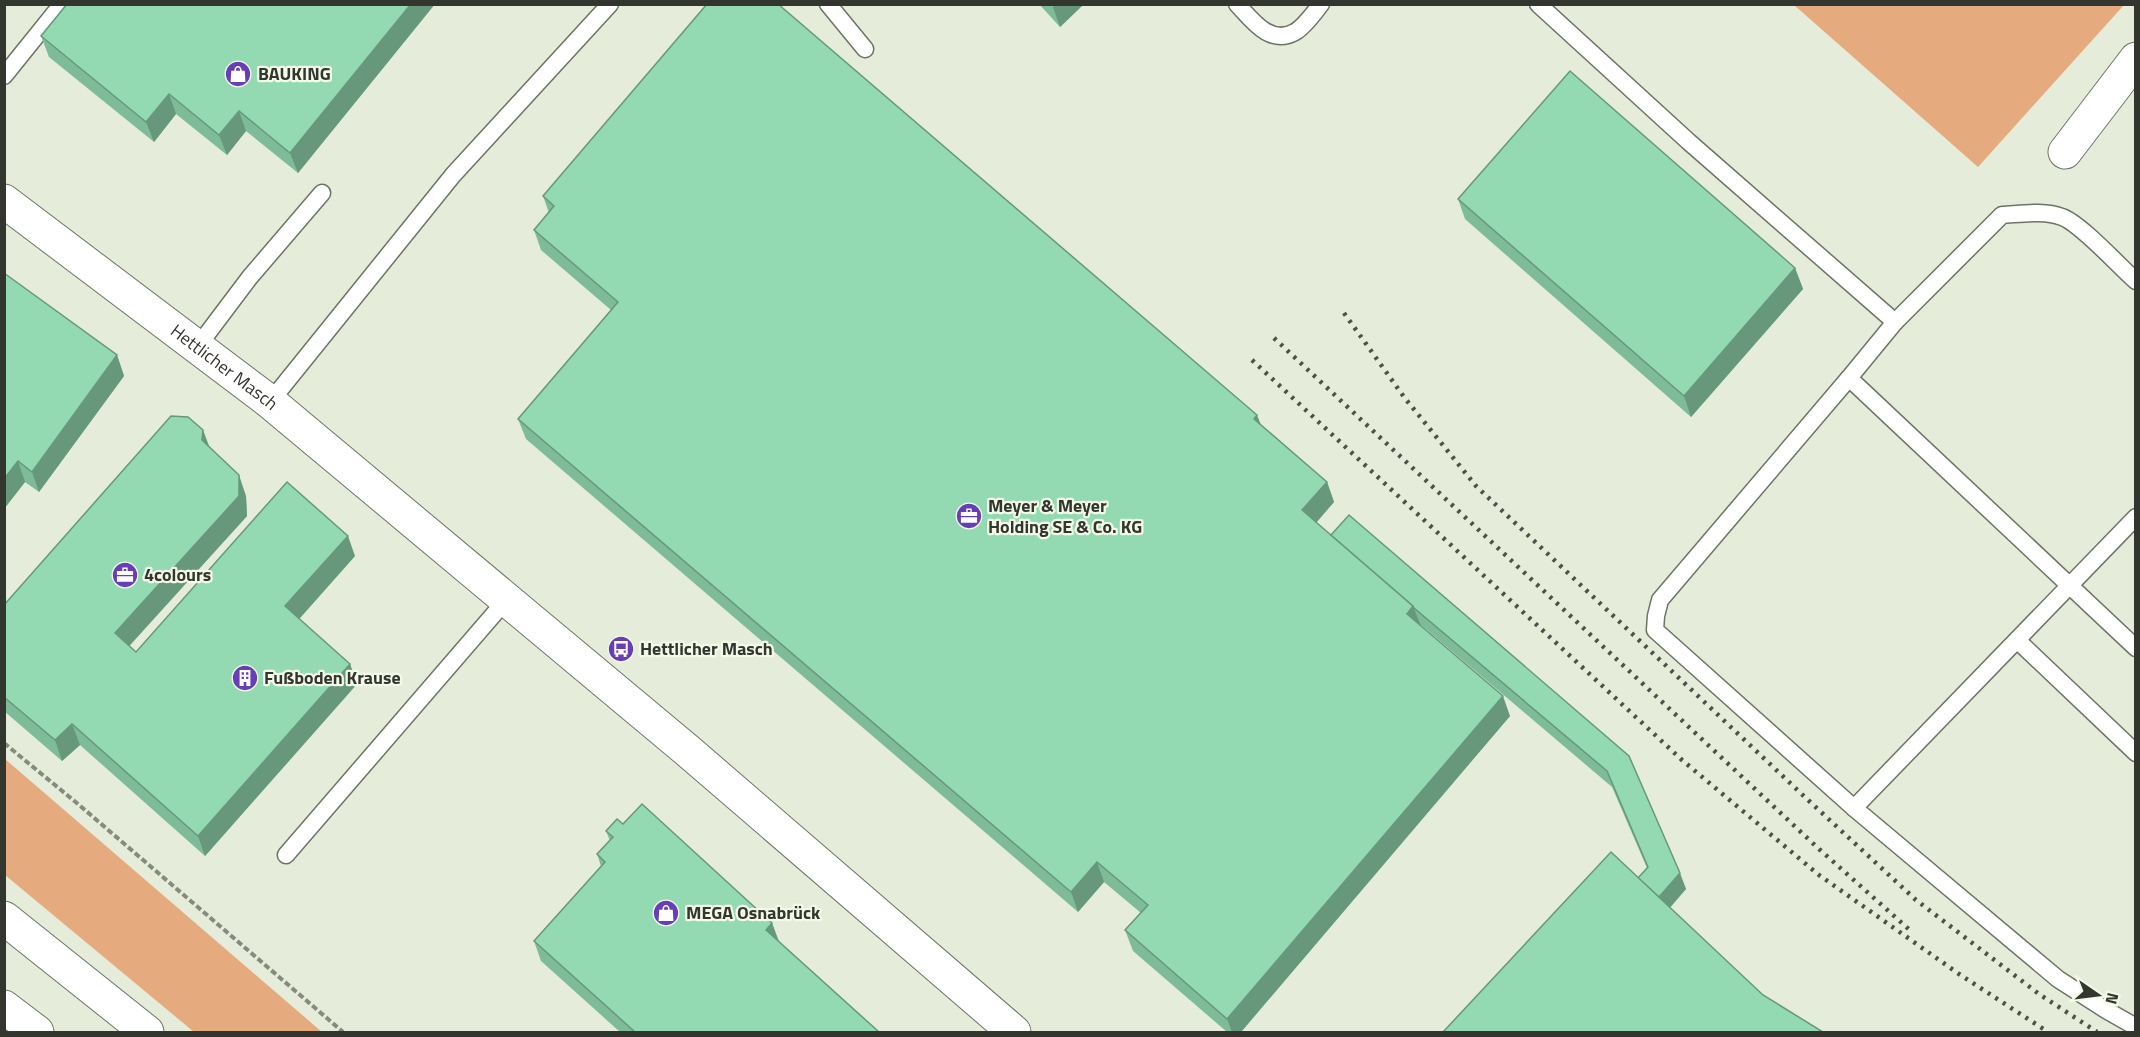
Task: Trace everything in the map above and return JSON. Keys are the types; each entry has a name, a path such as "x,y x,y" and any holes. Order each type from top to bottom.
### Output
{"main road":[{"path":"2065,152 2136,59"},
{"name":"Hettlicher Masch","path":"4,201 270,402 688,751 1014,1032"},
{"path":"4,918 147,1032"},
{"path":"4,1007 38,1032"}],"lane":[{"path":"4,76 62,4"},
{"path":"270,402 453,175 610,4"},
{"path":"828,4 865,49"},
{"path":"1237,4 1261,30 1278,37 1295,32 1322,4"},
{"path":"1538,4 1698,150 1895,322"},
{"path":"198,346 250,277 322,193"},
{"path":"2136,281 2083,231 2063,217 2035,213 2002,215 1895,322 1660,600 1655,630 1854,808 2058,979 2136,1027"},
{"path":"1849,378 2136,648"},
{"path":"1854,808 2136,517"},
{"path":"286,855 507,599"},
{"path":"2017,640 2136,753"}],"path":[{"path":"4,743 343,1032"}],"shaded area":[{"path":"1794,5 2124,5 1978,167"},
{"path":"5,759 322,1032 194,1032 5,875"}],"building":[{"path":"67,4 411,4 290,153 239,111 219,135 169,94 146,122 41,36"},
{"name":"Meyer & Meyer Holding SE & Co. KG","path":"707,4 778,4 1257,415 1254,419 1327,482 1302,510 1413,606 1407,614 1503,696 1227,1019 1125,930 1148,905 1097,862 1071,892 518,419 618,302 534,230 554,206 543,196"},
{"path":"1570,71 1795,268 1684,396 1458,199"},
{"path":"4,273 117,355 32,472 18,461 4,479"},
{"path":"171,416 188,417 203,430 202,440 239,475 239,496 115,633 136,652 287,482 348,536 285,606 350,664 198,836 72,724 55,740 4,697 4,605"},
{"path":"1349,515 1629,756 1680,873 1659,897 1638,878 1648,867 1607,771 1331,535"},
{"name":"MEGA Osnabrück","path":"642,804 772,923 766,930 879,1032 635,1032 534,941 605,862 597,854 613,837 606,831 617,819 623,824"},
{"path":"1611,852 1763,995 1823,1032 1443,1032"}],"railway":[{"path":"1344,313 1404,397 1476,486 1916,900 2039,994 2097,1032"},
{"path":"1274,338 1819,849 1912,932"},
{"path":"1252,360 1682,760 1819,875 1959,974 2048,1032"}],"place":[{"name":"BAUKING","path":"238,74"},
{"name":"Meyer & Meyer Holding SE & Co. KG","path":"969,516"},
{"name":"4colours","path":"125,575"},
{"name":"Hettlicher Masch","path":"621,649"},
{"name":"Fußboden Krause","path":"245,678"},
{"name":"MEGA Osnabrück","path":"666,913"}]}
